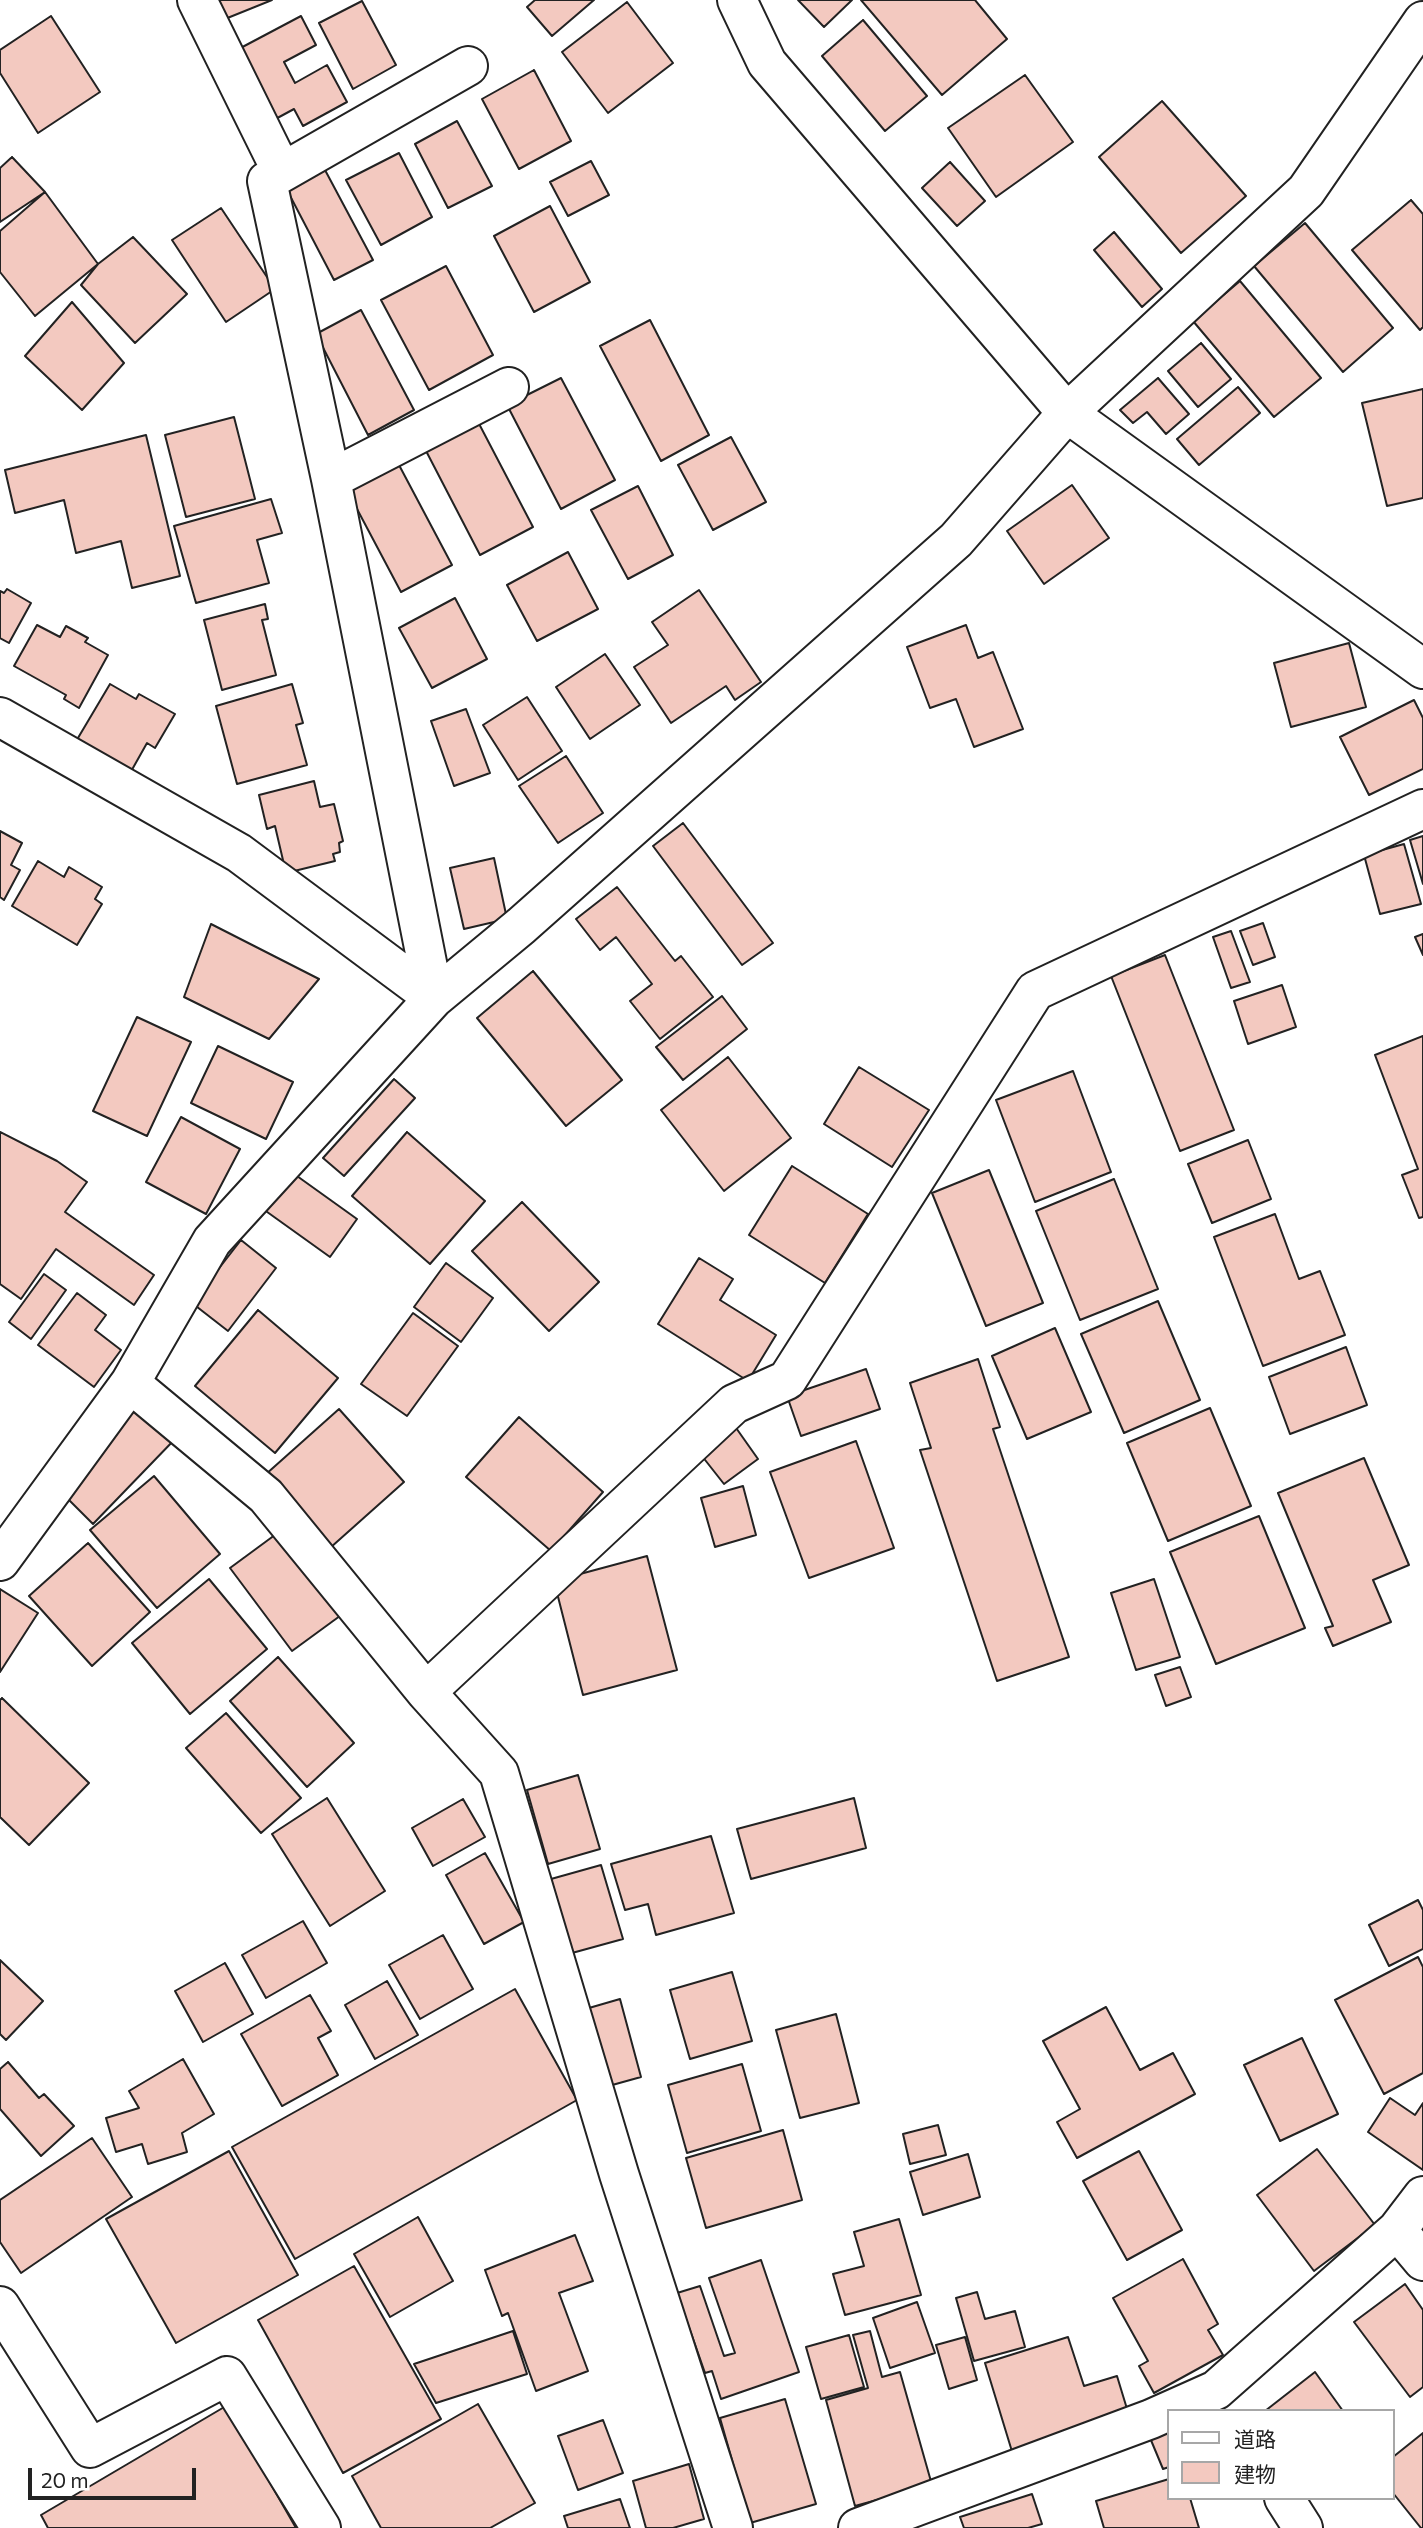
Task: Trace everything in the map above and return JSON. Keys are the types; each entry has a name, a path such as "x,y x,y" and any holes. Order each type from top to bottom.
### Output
{"street":[{"path":"197,0 282,172"},
{"path":"737,0 767,63 1067,413 1416,657"},
{"path":"0,1561 130,1383 212,1241 434,998 521,926 956,540 1067,413 1306,191 1423,21"},
{"path":"434,998 331,479 267,181 468,66"},
{"path":"331,479 509,387"},
{"path":"0,717 239,853 434,998"},
{"path":"426,1692 734,1404 787,1380 1035,991 1423,808"},
{"path":"130,1383 266,1496 426,1692 499,1773 620,2174 733,2528"},
{"path":"1189,2409 1223,2400 1397,2230 1423,2196"},
{"path":"1397,2230 1423,2261"},
{"path":"0,2306 90,2448 227,2376 321,2528"},
{"path":"859,2528 1168,2415"},
{"path":"1285,2500 1303,2528"}],"building":[{"path":"211,0 272,0 220,21"},
{"path":"535,0 594,0 552,36 527,7"},
{"path":"798,0 852,0 824,27"},
{"path":"861,0 975,0 1007,39 942,95"},
{"path":"362,1 396,65 353,89 319,23"},
{"path":"627,2 673,63 608,113 562,52"},
{"path":"51,16 100,92 38,133 0,73 0,50"},
{"path":"301,16 316,45 284,62 295,83 327,65 347,102 303,126 294,109 270,122 233,52"},
{"path":"863,20 927,96 885,131 822,56"},
{"path":"534,70 571,141 519,169 482,99"},
{"path":"1025,75 1073,142 996,197 948,128"},
{"path":"1162,101 1246,196 1181,253 1099,157"},
{"path":"457,121 492,186 448,208 415,144"},
{"path":"399,153 432,217 381,245 346,180"},
{"path":"12,157 45,192 0,222 0,168"},
{"path":"591,161 609,195 568,216 550,182"},
{"path":"950,162 985,201 957,226 922,188"},
{"path":"325,170 373,260 334,280 287,190"},
{"path":"45,192 98,264 35,316 0,272 0,231"},
{"path":"1411,200 1423,214 1423,327 1420,330 1352,250"},
{"path":"550,206 590,282 534,312 494,236"},
{"path":"221,208 275,289 226,322 172,240"},
{"path":"1305,223 1393,328 1343,372 1254,266"},
{"path":"1114,232 1162,289 1142,307 1094,250"},
{"path":"133,237 187,294 135,343 81,285 98,264"},
{"path":"446,266 493,355 429,390 381,300"},
{"path":"1240,281 1321,378 1274,417 1193,321"},
{"path":"72,302 124,363 82,410 25,356"},
{"path":"361,310 414,410 368,435 316,334"},
{"path":"650,320 709,435 661,461 600,346"},
{"path":"1201,343 1231,379 1198,407 1168,371"},
{"path":"561,378 615,480 561,509 507,405"},
{"path":"1158,378 1189,414 1166,434 1147,412 1133,423 1120,410"},
{"path":"1238,387 1260,413 1199,465 1177,439"},
{"path":"1423,389 1423,498 1387,506 1362,403"},
{"path":"234,417 255,499 186,517 165,435"},
{"path":"476,418 533,527 480,555 424,447"},
{"path":"146,435 180,576 132,588 121,541 76,553 64,500 15,513 5,470"},
{"path":"731,437 766,502 713,530 678,465"},
{"path":"399,465 452,565 401,592 348,492"},
{"path":"1072,485 1109,538 1044,584 1007,531"},
{"path":"638,486 673,555 628,579 591,510"},
{"path":"271,499 282,533 257,540 269,583 196,603 174,526"},
{"path":"568,552 598,609 537,641 507,585"},
{"path":"7,589 31,603 9,643 0,638 0,591 4,593"},
{"path":"699,590 761,682 735,700 726,686 671,723 634,667 668,645 652,622"},
{"path":"455,598 487,659 432,688 399,628"},
{"path":"265,604 268,619 262,620 276,675 222,690 204,620"},
{"path":"37,625 60,637 66,626 88,638 85,642 108,655 79,708 64,699 66,695 14,666"},
{"path":"966,625 978,658 993,652 1023,729 974,747 956,699 930,708 907,647"},
{"path":"1349,643 1366,707 1291,727 1274,663"},
{"path":"605,654 640,705 590,739 556,687"},
{"path":"110,684 136,699 139,694 175,714 155,748 147,743 129,775 75,743"},
{"path":"292,684 303,723 296,725 307,765 237,784 216,706"},
{"path":"527,697 562,751 518,780 483,725"},
{"path":"1414,700 1423,718 1423,769 1369,795 1340,737"},
{"path":"466,709 490,773 454,786 431,721"},
{"path":"566,756 603,813 558,843 519,786"},
{"path":"314,781 320,807 334,804 343,841 339,843 340,852 333,854 335,861 286,873 275,826 267,829 259,795"},
{"path":"683,823 773,943 742,965 653,846"},
{"path":"0,831 22,843 11,865 20,870 4,900 0,897"},
{"path":"1423,836 1423,884 1410,840"},
{"path":"1404,844 1421,904 1380,914 1364,855"},
{"path":"494,858 507,919 464,929 450,868"},
{"path":"38,861 64,877 69,867 102,887 95,899 102,904 77,945 12,906"},
{"path":"617,887 675,961 681,956 713,997 660,1039 630,1001 652,984 616,937 600,950 576,919"},
{"path":"1263,923 1275,957 1253,965 1240,931"},
{"path":"211,924 319,979 269,1039 184,997"},
{"path":"1231,931 1250,982 1231,988 1213,937"},
{"path":"1423,934 1423,955 1415,937"},
{"path":"1165,955 1234,1130 1180,1151 1111,976"},
{"path":"533,971 622,1080 566,1126 477,1018"},
{"path":"1282,985 1296,1027 1248,1044 1234,1001"},
{"path":"722,996 747,1029 683,1080 656,1047"},
{"path":"137,1017 191,1042 147,1136 93,1111"},
{"path":"1423,1036 1423,1217 1419,1218 1402,1175 1418,1169 1375,1055"},
{"path":"218,1046 293,1082 266,1139 191,1103"},
{"path":"728,1057 791,1138 724,1191 661,1110"},
{"path":"859,1067 929,1110 892,1167 824,1124"},
{"path":"1073,1071 1111,1172 1035,1202 996,1100"},
{"path":"394,1079 415,1098 344,1176 323,1158"},
{"path":"181,1117 240,1149 206,1214 146,1182"},
{"path":"0,1132 57,1161 87,1182 65,1212 154,1275 134,1305 56,1249 21,1299 0,1284"},
{"path":"407,1132 485,1201 430,1264 352,1196"},
{"path":"1248,1140 1271,1199 1212,1223 1188,1164"},
{"path":"792,1166 868,1214 825,1283 749,1235"},
{"path":"989,1170 1043,1303 986,1326 932,1193"},
{"path":"290,1171 357,1219 330,1257 263,1209"},
{"path":"1114,1179 1158,1289 1080,1320 1036,1211"},
{"path":"522,1202 599,1282 549,1331 472,1251"},
{"path":"1275,1214 1299,1279 1320,1271 1345,1335 1263,1366 1214,1237"},
{"path":"241,1240 276,1268 228,1331 192,1303"},
{"path":"699,1258 733,1279 720,1300 776,1335 748,1381 658,1324"},
{"path":"446,1263 493,1298 461,1342 414,1307"},
{"path":"44,1274 66,1290 31,1339 9,1322"},
{"path":"77,1293 106,1315 95,1330 121,1350 94,1387 38,1345"},
{"path":"1158,1301 1200,1400 1124,1433 1081,1334"},
{"path":"258,1310 338,1378 275,1453 195,1386"},
{"path":"413,1313 458,1346 407,1416 361,1384"},
{"path":"1055,1328 1091,1412 1027,1439 992,1356"},
{"path":"1346,1347 1367,1405 1290,1434 1269,1377"},
{"path":"978,1359 1000,1427 993,1429 1069,1657 997,1681 920,1450 931,1448 910,1383"},
{"path":"866,1369 880,1409 801,1436 787,1396"},
{"path":"139,1403 176,1438 93,1524 58,1489"},
{"path":"1210,1408 1251,1506 1168,1541 1127,1443"},
{"path":"339,1409 404,1482 330,1548 265,1475"},
{"path":"519,1417 603,1492 551,1551 466,1477"},
{"path":"734,1425 758,1459 724,1484 698,1451"},
{"path":"856,1441 894,1548 809,1578 770,1472"},
{"path":"1364,1458 1409,1565 1373,1580 1391,1622 1333,1646 1325,1628 1333,1626 1278,1493"},
{"path":"154,1476 220,1554 157,1608 90,1530"},
{"path":"743,1486 756,1535 715,1547 701,1498"},
{"path":"1259,1516 1305,1628 1216,1664 1170,1552"},
{"path":"283,1529 344,1613 292,1651 230,1568"},
{"path":"88,1543 150,1612 92,1666 29,1596"},
{"path":"647,1556 677,1670 583,1695 554,1581"},
{"path":"209,1579 267,1649 190,1714 132,1643"},
{"path":"1154,1579 1180,1657 1136,1670 1111,1593"},
{"path":"0,1589 38,1613 0,1672"},
{"path":"278,1657 354,1743 307,1787 230,1701"},
{"path":"1180,1667 1191,1697 1166,1706 1155,1675"},
{"path":"2,1698 89,1783 29,1845 0,1817"},
{"path":"226,1713 301,1798 261,1833 186,1748"},
{"path":"578,1775 600,1849 548,1864 527,1790"},
{"path":"327,1798 385,1891 330,1926 272,1834"},
{"path":"854,1798 866,1848 751,1879 737,1829"},
{"path":"463,1799 485,1837 433,1866 412,1828"},
{"path":"711,1836 734,1913 656,1935 648,1904 625,1910 611,1864"},
{"path":"485,1853 524,1922 484,1944 446,1875"},
{"path":"601,1865 623,1939 572,1953 551,1879"},
{"path":"1418,1900 1423,1910 1423,1949 1389,1966 1369,1925"},
{"path":"303,1921 327,1963 266,1998 242,1955"},
{"path":"443,1935 473,1989 420,2019 389,1965"},
{"path":"1418,1957 1423,1967 1423,2073 1384,2094 1335,2000"},
{"path":"0,1960 43,2001 6,2040 0,2034"},
{"path":"225,1963 253,2014 203,2042 175,1991"},
{"path":"732,1972 752,2041 690,2059 670,1990"},
{"path":"387,1981 418,2035 375,2059 345,2005"},
{"path":"515,1989 577,2100 295,2259 232,2147"},
{"path":"310,1995 331,2031 318,2038 338,2075 282,2106 241,2034"},
{"path":"620,1999 641,2077 605,2087 582,2010"},
{"path":"1106,2007 1140,2070 1173,2053 1195,2094 1077,2158 1057,2122 1080,2109 1043,2041"},
{"path":"836,2014 859,2103 800,2118 776,2030"},
{"path":"1302,2038 1338,2114 1280,2141 1244,2065"},
{"path":"183,2059 214,2114 182,2133 187,2152 148,2164 142,2144 116,2152 106,2118 139,2108 129,2091"},
{"path":"8,2062 39,2098 44,2094 74,2126 41,2156 0,2109 0,2069"},
{"path":"742,2064 761,2131 687,2153 668,2085"},
{"path":"1390,2098 1415,2115 1423,2103 1423,2170 1368,2132"},
{"path":"938,2125 946,2155 910,2164 903,2134"},
{"path":"783,2130 802,2200 706,2228 686,2158"},
{"path":"92,2138 132,2197 21,2273 0,2242 0,2200"},
{"path":"1317,2149 1375,2225 1314,2271 1257,2195"},
{"path":"229,2151 298,2275 176,2343 106,2219"},
{"path":"1139,2151 1182,2230 1127,2260 1083,2181"},
{"path":"968,2154 980,2197 923,2215 910,2172"},
{"path":"418,2217 453,2281 390,2317 354,2254"},
{"path":"899,2219 921,2295 845,2315 833,2274 864,2266 854,2232"},
{"path":"575,2235 593,2281 559,2293 588,2371 536,2391 508,2313 502,2316 485,2270"},
{"path":"1183,2259 1218,2324 1208,2330 1223,2355 1154,2393 1139,2366 1148,2361 1113,2298"},
{"path":"761,2260 799,2372 721,2399 712,2371 705,2373 677,2293 700,2286 724,2356 735,2353 709,2278"},
{"path":"354,2266 441,2419 343,2473 258,2320"},
{"path":"1405,2284 1423,2310 1423,2387 1410,2397 1354,2322"},
{"path":"977,2292 985,2319 1015,2311 1025,2347 974,2361 956,2298"},
{"path":"917,2302 935,2353 890,2368 873,2318"},
{"path":"513,2331 527,2374 436,2403 414,2364"},
{"path":"870,2331 882,2377 900,2372 932,2485 855,2506 826,2400 868,2388 853,2335"},
{"path":"849,2335 864,2387 821,2399 806,2347"},
{"path":"965,2337 977,2380 949,2389 936,2345"},
{"path":"1068,2337 1084,2386 1117,2376 1131,2422 1014,2458 985,2363"},
{"path":"1315,2372 1342,2409 1268,2409"},
{"path":"785,2399 816,2504 750,2523 720,2418"},
{"path":"478,2404 535,2503 490,2528 381,2528 352,2476"},
{"path":"226,2406 296,2528 48,2528 41,2515"},
{"path":"603,2420 623,2473 578,2490 558,2436"},
{"path":"1168,2424 1168,2467 1163,2469 1148,2433"},
{"path":"1423,2433 1423,2528 1395,2496 1395,2455"},
{"path":"689,2464 704,2519 673,2528 646,2528 633,2481"},
{"path":"1168,2479 1168,2500 1191,2500 1199,2528 1104,2528 1096,2501"},
{"path":"1032,2494 1042,2524 1028,2528 964,2528 960,2517"},
{"path":"620,2499 630,2528 568,2528 564,2516"}]}
